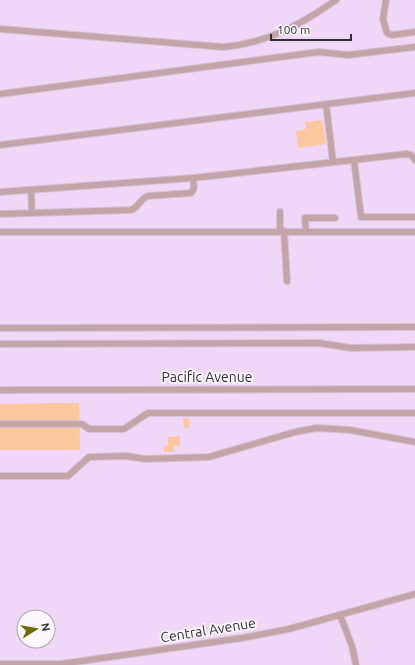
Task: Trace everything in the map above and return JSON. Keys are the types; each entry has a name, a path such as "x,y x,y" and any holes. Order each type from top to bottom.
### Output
{"street":[{"path":"0,29 223,47 249,43 281,33 299,25 336,0"},
{"path":"386,0 383,19 387,33 392,35 415,32"},
{"path":"0,94 319,52 348,55 415,47"},
{"path":"0,145 415,93"},
{"path":"326,104 333,162"},
{"path":"0,192 193,178 407,154 415,160"},
{"path":"354,160 361,217 415,217"},
{"path":"0,214 131,210 136,208 142,199 148,196 191,193 194,188 193,178"},
{"path":"31,190 32,213"},
{"path":"280,212 287,281"},
{"path":"306,231 305,218 335,218"},
{"path":"0,232 415,232"},
{"path":"0,328 415,327"},
{"path":"0,344 319,343 351,348 415,347"},
{"name":"Pacific Avenue","path":"0,390 415,389"},
{"path":"0,424 82,424 89,429 124,429 148,413 415,413"},
{"path":"0,476 68,476 89,457 126,456 152,459 210,457 295,432 316,428 350,430 415,442"},
{"name":"Central Avenue","path":"0,664 61,665 242,638 289,629 415,594"},
{"path":"340,615 352,646 356,665"}],"shaded area":[{"path":"0,0 415,0 415,665 0,665"}],"building":[{"path":"322,120 326,144 298,148 296,131 306,129 305,122"},
{"path":"79,403 80,450 0,450 0,404"},
{"path":"183,418 189,418 189,428 184,428"},
{"path":"180,436 180,446 174,446 174,452 164,452 164,446 168,446 168,437"}]}
